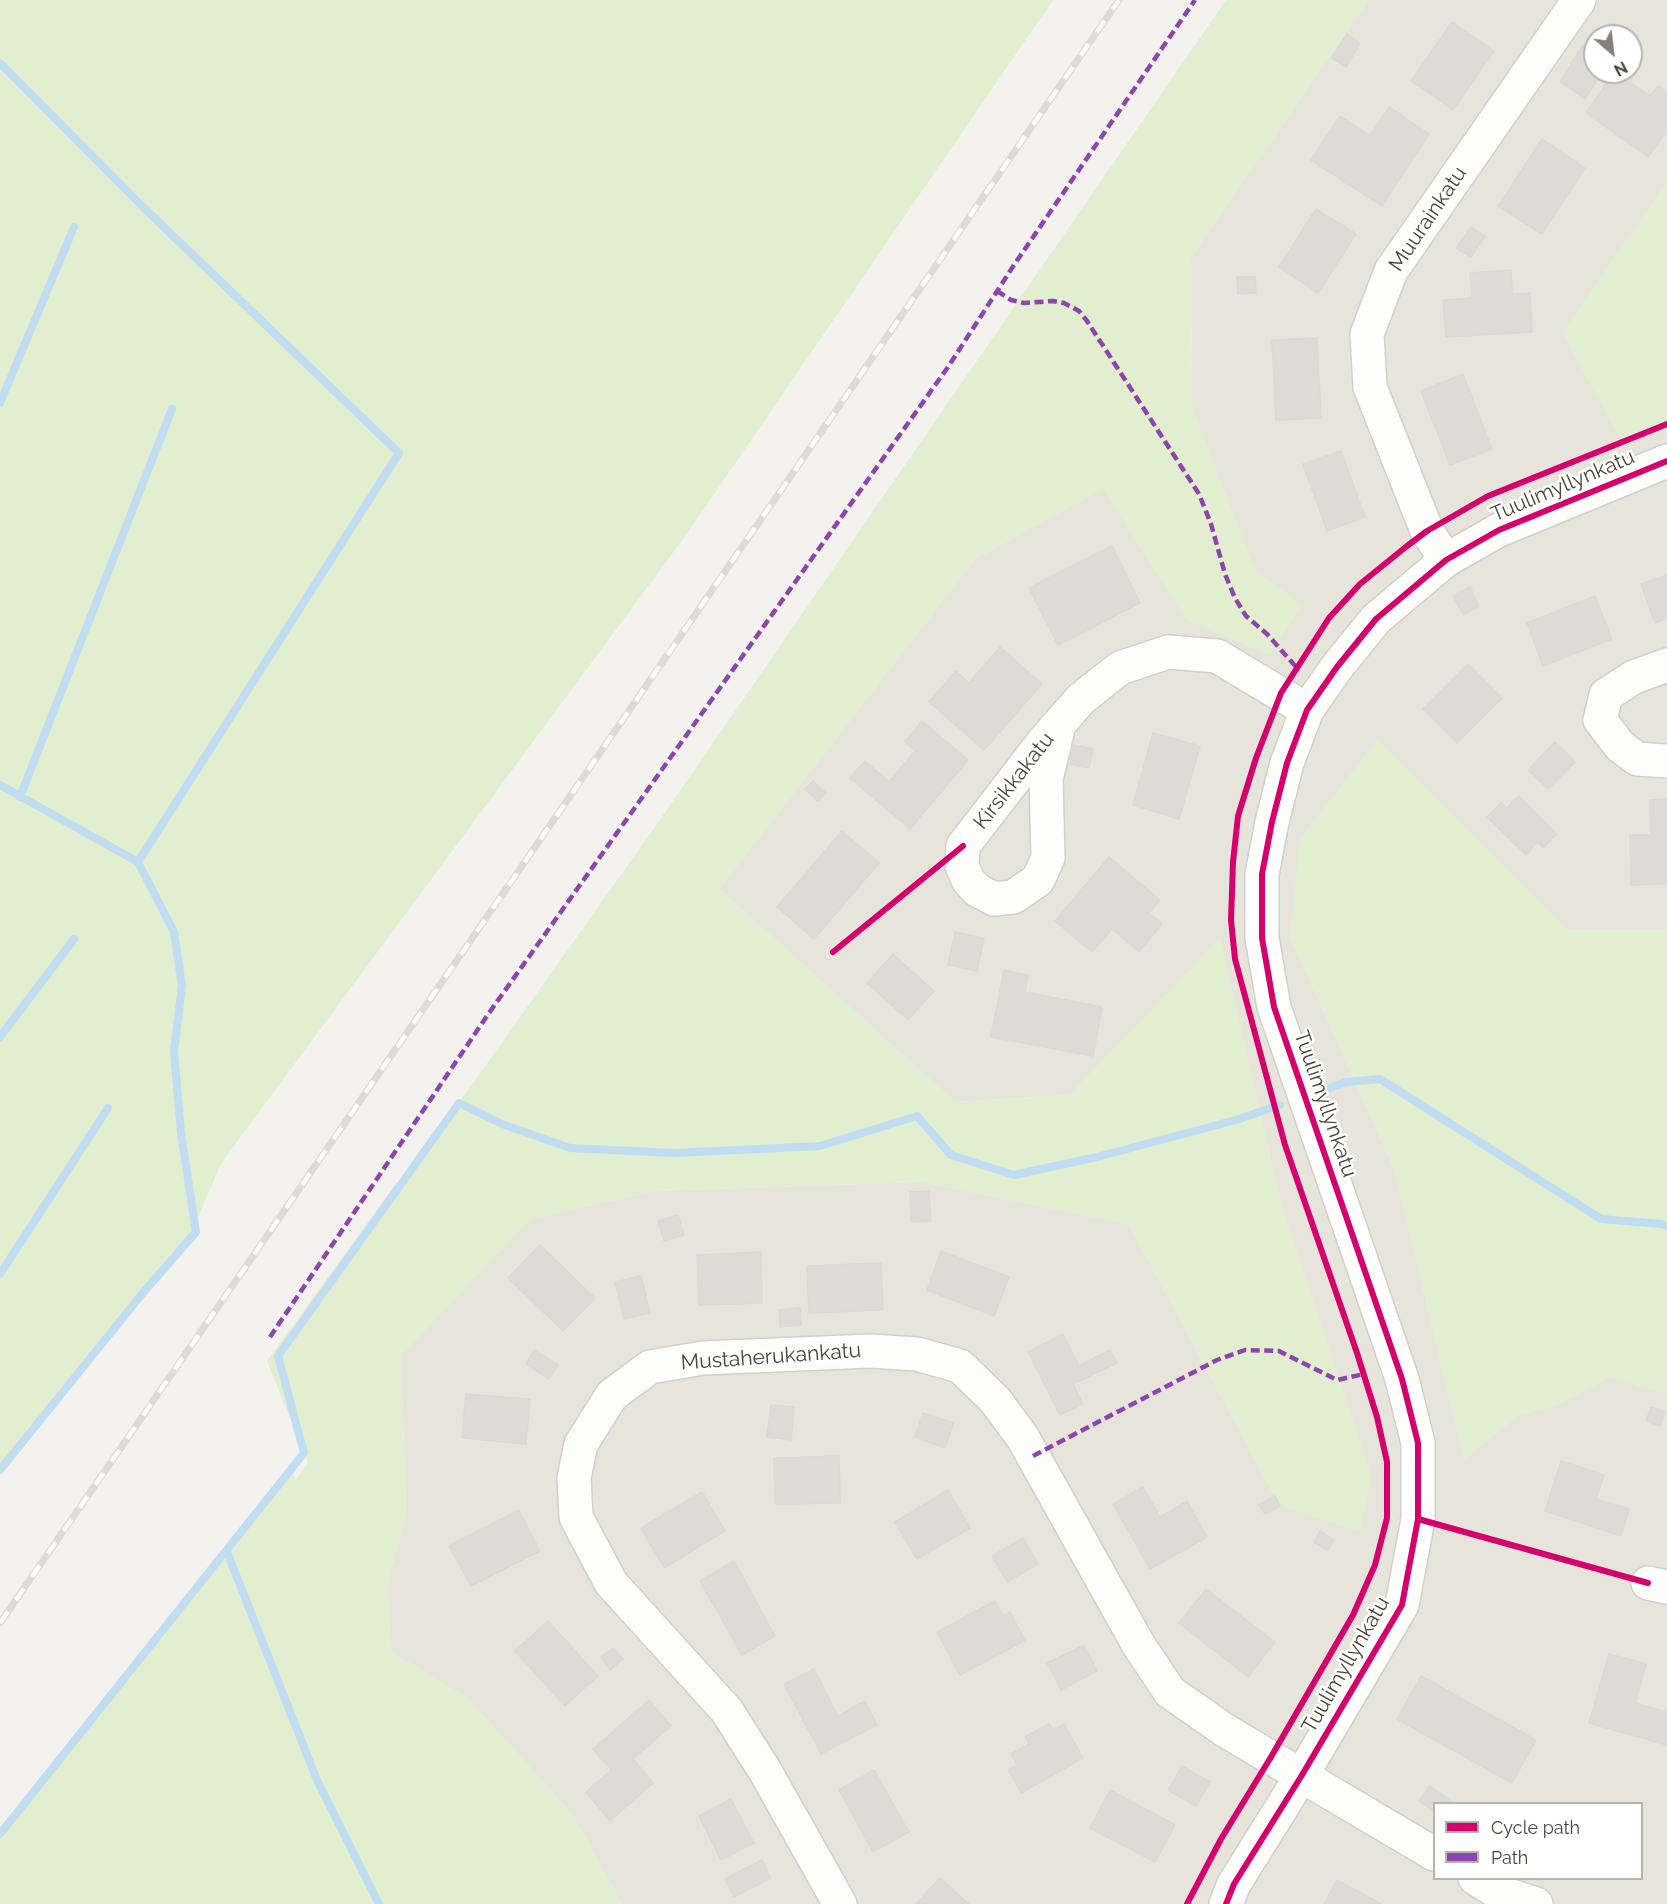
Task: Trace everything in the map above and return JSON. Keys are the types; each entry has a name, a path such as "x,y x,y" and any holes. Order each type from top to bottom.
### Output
{"street":[{"name":"Muurainkatu","path":"1446,560 1427,531 1370,387 1367,334 1391,272 1579,0"},
{"name":"Tuulimyllynkatu","path":"1226,1904 1234,1884 1302,1775 1402,1605 1418,1519 1418,1443 1402,1379 1274,1007 1262,938 1262,874 1269,832 1287,763 1307,710 1337,667 1376,619 1446,560 1499,530 1667,461"},
{"name":"Kirsikkakatu","path":"1059,725 1046,779 1048,858 1038,880 1013,897 994,899 977,890 968,880 962,866 963,846 1044,741 1081,699 1120,668 1168,652 1217,656 1307,710"},
{"path":"1667,665 1634,677 1606,695 1600,720 1620,746 1637,759 1667,761"},
{"name":"Mustaherukankatu","path":"840,1904 765,1771 726,1711 611,1583 576,1517 574,1478 581,1444 612,1395 650,1367 703,1358 870,1351 917,1354 960,1366 995,1400 1023,1438 1138,1644 1170,1692 1226,1731 1433,1853"},
{"path":"1478,1880 1496,1891 1536,1904"}],"shaded area":[{"path":"1368,0 1667,0 1667,929 1566,929 1377,740 1290,936 1395,1171 1464,1459 1517,1416 1556,1405 1610,1377 1667,1394 1667,1904 622,1904 572,1814 467,1698 391,1652 387,1584 406,1514 401,1355 530,1219 655,1191 922,1182 1129,1224 1280,1506 1279,1195 1220,939 1070,1095 955,1102 719,889 975,559 1104,488 1192,406 1191,257"}],"green space":[{"path":"0,0 1053,0 686,535 222,1162 195,1224 196,1232 142,1294 0,1470"},
{"path":"1226,0 1368,0 1191,257 1192,406 1255,569 1302,605 1270,656 1186,620 1103,489 975,559 719,889 955,1102 1070,1095 1220,938 1279,1195 1372,1476 1360,1532 1280,1506 1129,1224 922,1182 655,1191 531,1219 401,1355 406,1514 387,1584 391,1652 467,1698 572,1814 622,1904 0,1904 0,1834 291,1470 296,1479 308,1463 267,1361 397,1182 400,1186 657,824"},
{"path":"1667,181 1667,424 1622,442 1562,333"},
{"path":"1377,740 1566,929 1667,929 1667,1394 1610,1377 1556,1405 1517,1416 1464,1459 1395,1171 1290,936 1300,838"}],"building":[{"path":"1452,22 1494,51 1453,110 1411,81"},
{"path":"1347,34 1360,43 1346,67 1332,58"},
{"path":"1583,47 1583,84 1594,84 1585,99 1560,82"},
{"path":"1606,84 1632,84 1650,96 1658,86 1667,92 1667,131 1648,157 1586,113"},
{"path":"1389,107 1429,134 1382,206 1311,160 1340,116 1370,136"},
{"path":"1542,139 1585,168 1542,234 1498,206"},
{"path":"1316,209 1356,234 1318,293 1279,267"},
{"path":"1471,227 1485,236 1471,257 1456,248"},
{"path":"1511,270 1512,294 1530,293 1532,332 1446,337 1443,300 1472,298 1470,273"},
{"path":"1237,277 1255,277 1256,293 1238,294"},
{"path":"1317,338 1321,418 1276,420 1272,340"},
{"path":"1463,374 1492,449 1450,465 1421,391"},
{"path":"1341,451 1365,517 1327,531 1303,464"},
{"path":"1112,546 1140,603 1058,645 1029,588"},
{"path":"1667,575 1667,618 1655,623 1641,584"},
{"path":"1470,587 1479,606 1463,615 1453,596"},
{"path":"1595,596 1612,639 1543,666 1527,623"},
{"path":"1000,647 1042,684 984,750 929,702 956,671 969,683"},
{"path":"1468,664 1502,698 1457,743 1423,709"},
{"path":"922,721 968,760 910,829 850,778 865,761 889,782 915,751 905,742"},
{"path":"1153,733 1200,746 1179,819 1133,805"},
{"path":"1555,742 1575,762 1548,789 1528,770"},
{"path":"1074,745 1093,749 1089,768 1070,764"},
{"path":"813,781 826,793 818,801 805,789"},
{"path":"1519,796 1557,834 1543,848 1538,842 1526,855 1487,817 1501,803 1506,808"},
{"path":"1667,799 1667,884 1631,885 1630,835 1651,835 1650,800"},
{"path":"842,831 879,863 814,939 777,907"},
{"path":"1109,857 1160,900 1149,913 1162,924 1139,952 1112,929 1092,952 1055,921"},
{"path":"955,932 984,938 977,971 948,965"},
{"path":"893,954 934,991 908,1020 867,983"},
{"path":"1004,970 1028,975 1025,992 1102,1007 1093,1056 991,1037"},
{"path":"929,1191 931,1221 911,1222 910,1192"},
{"path":"678,1215 684,1235 664,1241 658,1221"},
{"path":"540,1245 595,1298 563,1331 508,1278"},
{"path":"941,1251 1009,1277 994,1316 927,1290"},
{"path":"761,1252 762,1303 699,1305 697,1255"},
{"path":"881,1263 883,1310 809,1313 807,1266"},
{"path":"641,1276 650,1313 624,1319 615,1282"},
{"path":"800,1308 801,1325 780,1327 779,1310"},
{"path":"1063,1334 1079,1366 1110,1350 1117,1363 1073,1384 1083,1404 1060,1415 1028,1352"},
{"path":"534,1350 558,1365 549,1379 526,1364"},
{"path":"466,1394 530,1399 526,1444 462,1438"},
{"path":"771,1405 794,1407 791,1440 767,1437"},
{"path":"1651,1407 1665,1412 1660,1426 1646,1421"},
{"path":"923,1413 953,1423 945,1448 915,1437"},
{"path":"839,1456 840,1503 775,1504 774,1458"},
{"path":"1561,1461 1604,1475 1596,1499 1629,1509 1621,1536 1545,1511"},
{"path":"1143,1487 1160,1517 1187,1501 1207,1537 1150,1569 1113,1504"},
{"path":"948,1490 970,1528 917,1559 895,1522"},
{"path":"702,1492 725,1531 664,1568 641,1528"},
{"path":"1275,1496 1280,1506 1265,1514 1259,1505"},
{"path":"519,1510 540,1551 471,1586 449,1546"},
{"path":"1320,1531 1334,1540 1328,1550 1314,1542"},
{"path":"1023,1538 1038,1564 1007,1582 992,1556"},
{"path":"734,1561 775,1636 742,1655 700,1581"},
{"path":"1206,1589 1275,1642 1248,1677 1179,1623"},
{"path":"995,1601 1003,1616 1010,1612 1025,1640 960,1675 937,1632"},
{"path":"548,1621 598,1676 565,1706 515,1651"},
{"path":"1084,1645 1097,1671 1061,1690 1047,1663"},
{"path":"613,1648 623,1659 610,1670 601,1657"},
{"path":"1609,1654 1646,1664 1635,1703 1667,1712 1667,1745 1589,1723"},
{"path":"814,1669 838,1716 865,1701 877,1725 821,1754 784,1684"},
{"path":"1421,1676 1536,1740 1512,1783 1397,1719"},
{"path":"649,1700 671,1726 633,1759 653,1783 610,1821 586,1792 611,1770 593,1749"},
{"path":"1049,1724 1053,1730 1064,1724 1083,1758 1021,1793 1008,1770 1017,1765 1011,1754 1029,1744 1025,1737"},
{"path":"1182,1766 1210,1782 1196,1806 1168,1790"},
{"path":"874,1770 909,1832 873,1852 839,1790"},
{"path":"1430,1786 1452,1802 1433,1802 1433,1811 1419,1801"},
{"path":"1110,1790 1175,1825 1155,1862 1090,1828"},
{"path":"731,1799 754,1843 721,1860 699,1816"},
{"path":"762,1860 771,1878 734,1897 725,1879"},
{"path":"940,1878 969,1904 916,1904"},
{"path":"1337,1880 1381,1904 1324,1904"}],"waterway":[{"path":"0,63 143,207 399,453 138,862"},
{"path":"0,403 74,227"},
{"path":"20,797 172,409"},
{"path":"0,785 138,862 174,932 182,986 174,1051 181,1133 196,1232 142,1294 0,1470"},
{"path":"0,1037 74,939"},
{"path":"1329,1088 1346,1082 1380,1079 1601,1219 1667,1226"},
{"path":"0,1834 304,1453 278,1356 459,1103 502,1124 570,1148 674,1153 820,1146 917,1116 951,1155 1014,1175 1097,1157 1236,1120 1280,1105"},
{"path":"0,1274 108,1108"},
{"path":"227,1552 317,1780 379,1904"}],"railway":[{"path":"0,1623 1119,0"}],"marked path":[{"path":"270,1337 489,1013 948,367 1014,265 1195,0"},
{"path":"997,291 1011,300 1024,303 1053,301 1064,303 1079,311 1087,321 1199,494 1235,598 1246,616 1267,634 1297,668"},
{"path":"1033,1456 1217,1360 1245,1350 1279,1351 1337,1380 1364,1374"}],"cycle path":[{"path":"1187,1904 1221,1839 1353,1615 1375,1565 1387,1518 1387,1462 1377,1417 1285,1145 1235,959 1231,920 1233,862 1238,816 1256,758 1281,693 1329,618 1360,584 1427,531 1488,496 1667,424"},
{"path":"1226,1904 1234,1884 1302,1775 1402,1605 1418,1519 1418,1443 1402,1379 1274,1007 1262,938 1262,874 1287,763 1307,710 1337,667 1376,619 1446,560 1499,530 1667,461"},
{"path":"833,952 963,846"},
{"path":"1418,1519 1648,1583"}]}
